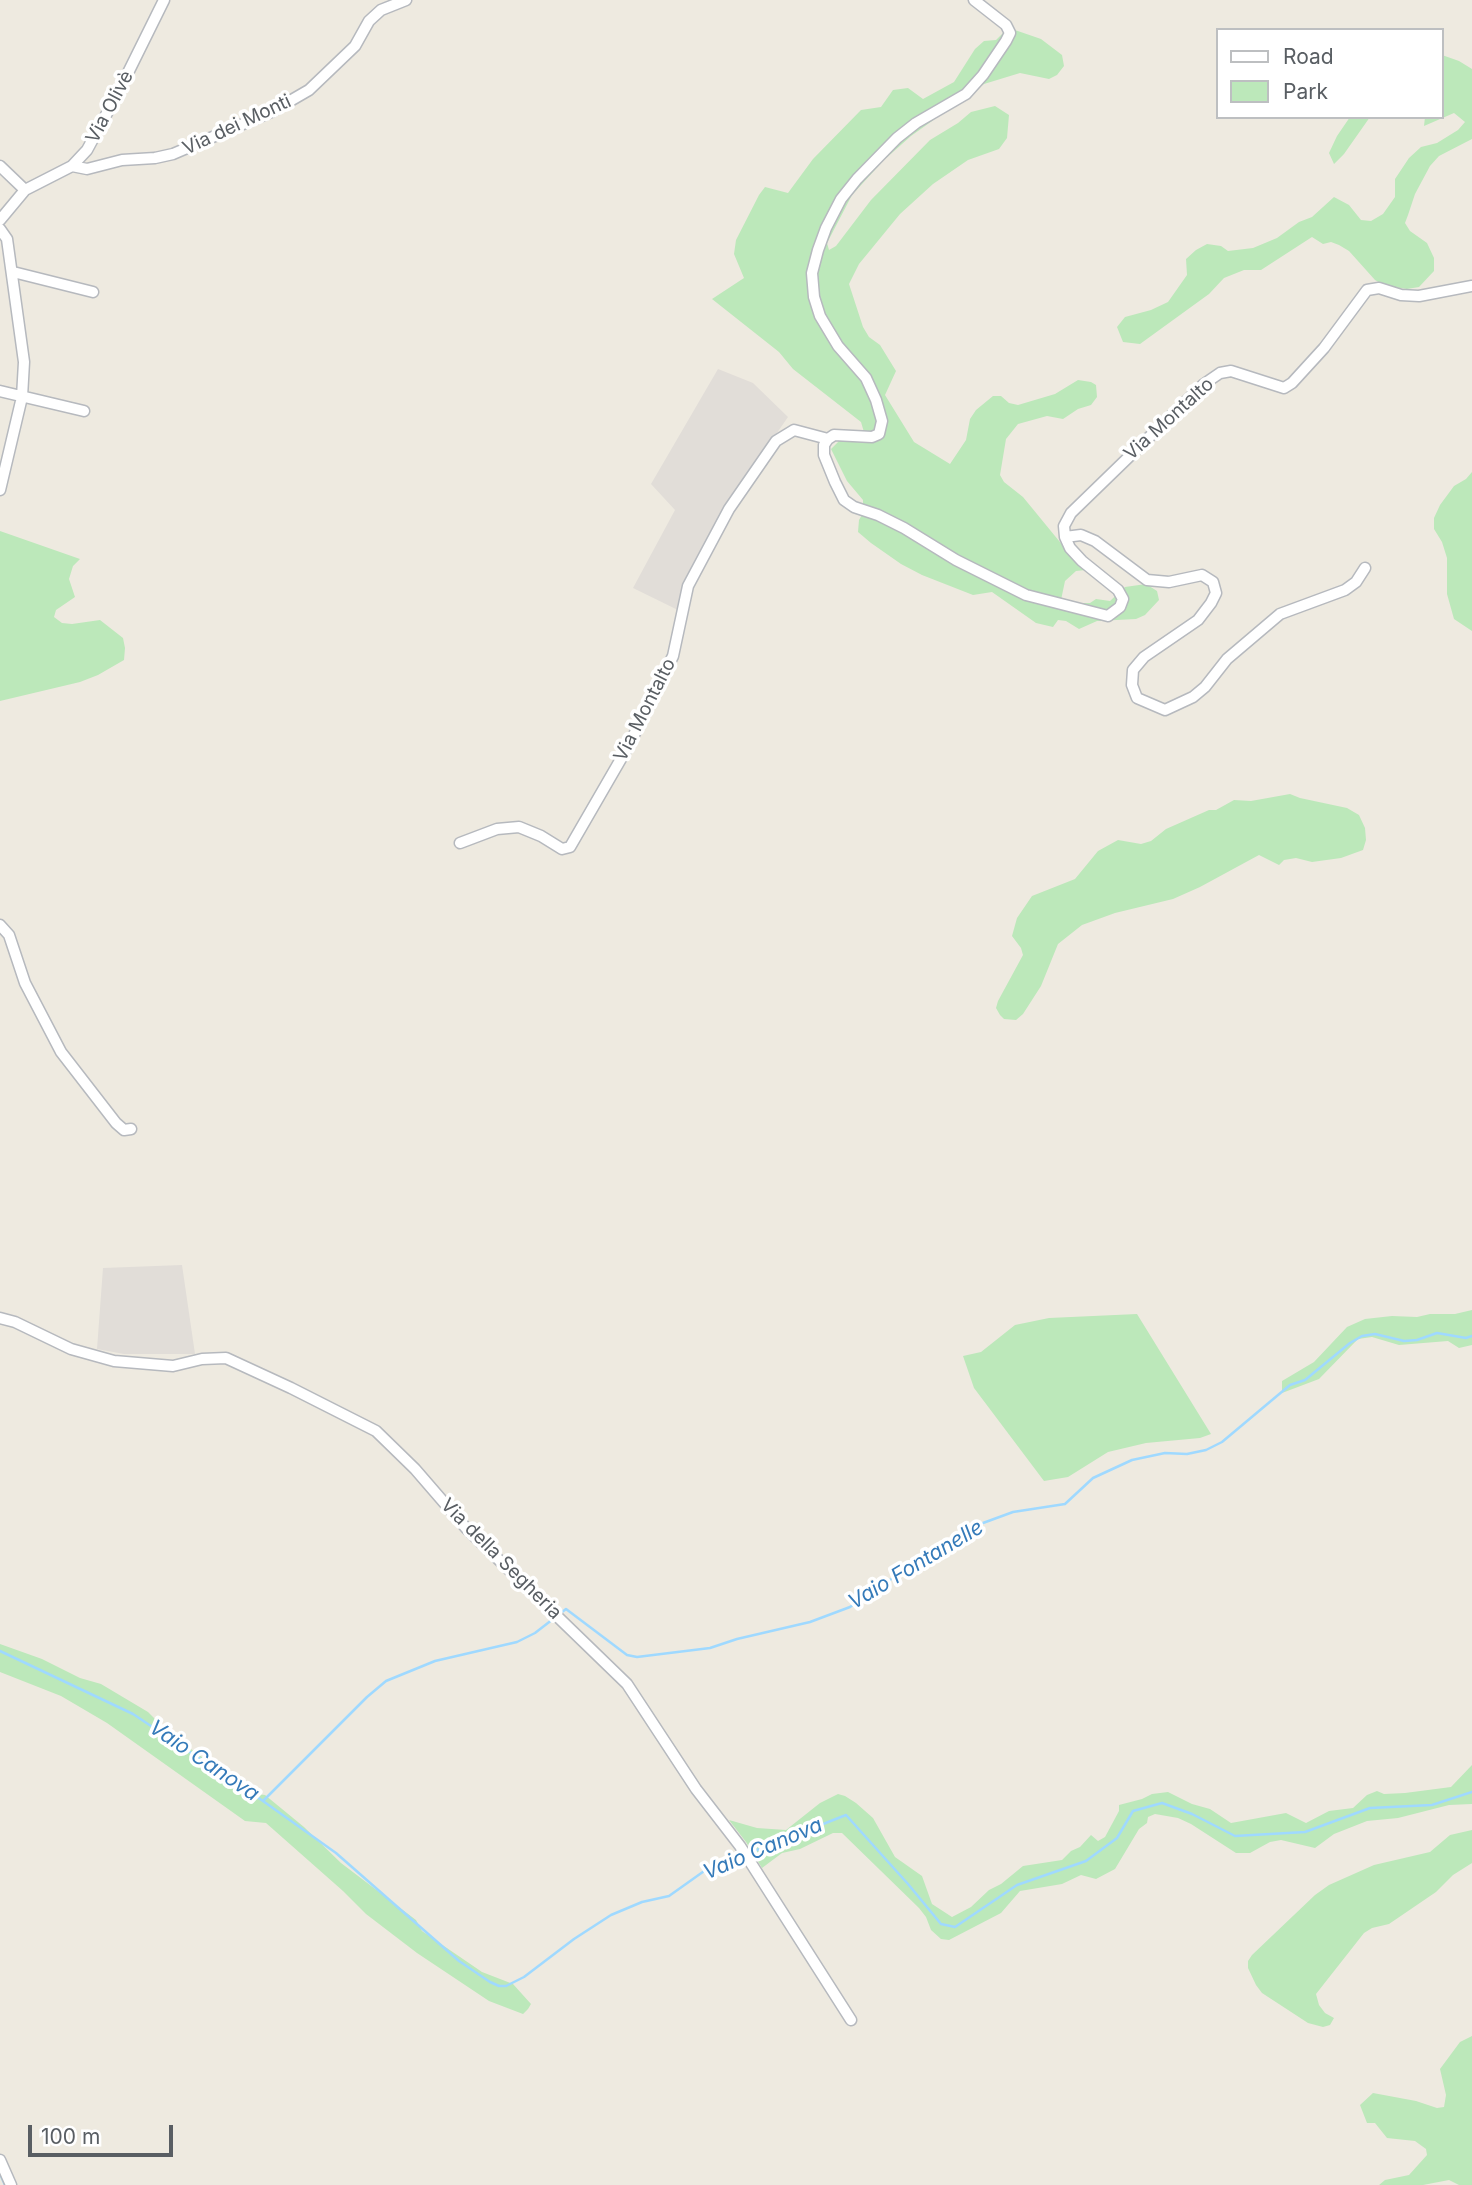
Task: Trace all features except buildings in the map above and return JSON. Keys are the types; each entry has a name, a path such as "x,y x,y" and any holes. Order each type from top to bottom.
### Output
{"street":[{"name":"Via Olivè","path":"0,220 25,190 72,166 87,150 120,91 164,0"},
{"name":"Via dei Monti","path":"72,166 87,169 122,160 173,154 271,112 309,90 355,46 381,10 406,0"},
{"name":"Via Montalto","path":"460,843 497,829 519,827 541,835 562,849 570,847 629,745 673,656 688,586 729,509 776,441 794,430 828,439 842,434 879,434 882,421 877,400 866,378 838,346 820,316 814,297 812,273 826,228 841,200 879,155 916,123 966,94 1006,41 1010,33 1006,24 974,0"},
{"path":"0,166 25,190"},
{"path":"0,229 7,239 13,272 24,362 22,397 0,490"},
{"path":"13,272 93,292"},
{"name":"Via Montalto","path":"1065,537 1064,526 1071,513 1125,458 1204,384 1220,373 1231,371 1284,388 1292,383 1324,348 1367,290 1379,288 1401,295 1419,296 1472,286"},
{"path":"0,391 84,411"},
{"path":"828,439 824,445 824,455 844,500 854,507 904,528 956,560 1026,595 1108,616 1120,607 1123,599 1118,590 1082,561 1070,548 1065,537 1081,535 1095,541 1147,580 1169,582 1202,575 1213,582 1216,593 1198,620 1144,657 1133,670 1132,685 1137,698 1165,710 1193,697 1205,687 1227,659 1280,614 1345,590 1356,582 1365,568"},
{"path":"0,925 9,934 25,983 61,1052 116,1123 124,1130 131,1129"},
{"name":"Via della Segheria","path":"0,1318 15,1322 71,1349 114,1361 173,1366 202,1359 226,1358 376,1431 415,1469 466,1528 627,1684 696,1789 740,1846 851,2020"},
{"path":"0,2160 11,2185"}],"shaded area":[{"path":"718,369 753,383 788,417 718,518 696,561 682,612 633,588 675,510 651,484"},
{"path":"182,1265 195,1354 124,1354 97,1349 103,1268"}],"green space":[{"path":"1012,29 1041,39 1062,55 1064,66 1057,75 1049,79 1020,73 984,84 911,136 884,160 852,195 827,243 829,250 836,246 871,200 930,140 971,112 995,106 1009,115 1007,138 999,149 968,160 933,184 900,214 859,264 849,284 863,327 869,337 880,345 896,371 885,395 914,442 950,464 966,440 970,419 976,410 993,396 1001,396 1009,403 1018,405 1055,394 1078,380 1096,385 1097,397 1091,405 1078,409 1063,419 1047,416 1018,424 1006,439 1000,475 1004,482 1023,497 1064,547 1095,569 1076,571 1065,581 1061,600 1075,607 1096,599 1110,601 1125,587 1146,584 1157,591 1159,600 1145,615 1136,619 1097,621 1079,629 1066,621 1058,620 1053,627 1036,623 992,592 973,595 922,575 901,564 858,532 863,500 847,481 831,449 844,436 866,439 861,422 793,369 779,352 712,299 744,278 734,254 736,240 765,187 788,193 813,159 861,110 881,107 893,90 908,88 923,99 954,82 975,49 984,41 996,40 1006,30"},
{"path":"1444,56 1472,69 1472,139 1439,156 1430,166 1415,194 1405,223 1410,231 1427,243 1434,258 1434,271 1419,287 1407,289 1386,286 1375,280 1349,251 1331,242 1323,244 1312,237 1261,270 1244,270 1224,278 1209,294 1140,344 1123,342 1117,327 1125,317 1168,302 1187,275 1186,259 1207,244 1221,246 1228,251 1253,248 1277,238 1299,222 1312,217 1334,197 1349,205 1361,220 1371,221 1383,214 1395,197 1395,179 1409,158 1421,147 1437,143 1458,130 1465,122 1454,113 1444,117"},
{"path":"1349,119 1369,119 1334,164 1329,153"},
{"path":"1425,119 1440,119 1424,126"},
{"path":"1472,472 1472,631 1454,619 1447,594 1447,558 1434,529 1434,518 1454,486"},
{"path":"0,531 80,559 73,566 69,579 75,597 56,610 54,617 62,623 72,624 100,620 123,638 124,660 80,682 0,701"},
{"path":"1290,794 1347,808 1359,815 1365,828 1363,850 1341,858 1312,862 1296,858 1284,860 1279,865 1259,855 1173,899 1115,913 1082,925 1058,944 1041,986 1023,1014 1016,1020 1004,1019 1000,1015 996,1008 998,1001 1023,955 1012,936 1017,918 1032,896 1075,879 1098,851 1118,840 1141,844 1151,841 1166,829 1209,810 1216,810 1234,800 1251,801"},
{"path":"1472,1310 1472,1345 1459,1348 1448,1341 1399,1345 1372,1337 1358,1339 1319,1379 1282,1393 1282,1381 1314,1362 1347,1327 1365,1319 1455,1314"},
{"path":"1137,1314 1211,1434 1200,1438 1146,1443 1108,1452 1068,1477 1044,1481 974,1388 963,1356 981,1352 1015,1325 1049,1318"},
{"path":"0,1644 42,1659 80,1678 101,1684 148,1712 170,1734 242,1786 256,1794 265,1795 304,1827 341,1863 416,1920 422,1931 482,1972 513,1984 531,2004 528,2009 523,2014 489,2001 417,1953 366,1914 266,1823 245,1821 107,1723 61,1696 0,1672"},
{"path":"1472,1765 1472,1804 1449,1805 1398,1818 1367,1821 1334,1834 1315,1848 1281,1840 1270,1842 1250,1853 1236,1853 1191,1824 1178,1818 1155,1814 1148,1817 1147,1823 1139,1829 1115,1869 1096,1879 1081,1875 1062,1884 1020,1891 1001,1913 949,1940 941,1939 931,1930 919,1908 842,1833 833,1833 800,1849 782,1853 762,1868 729,1820 757,1828 786,1830 820,1803 838,1794 845,1796 873,1818 895,1857 922,1876 932,1904 952,1917 971,1907 989,1890 1023,1866 1062,1860 1091,1835 1098,1841 1105,1837 1119,1811 1119,1805 1152,1794 1168,1792 1192,1804 1210,1809 1231,1823 1286,1813 1306,1823 1329,1811 1353,1808 1367,1795 1377,1791 1384,1794 1405,1793 1451,1787"},
{"path":"1472,1830 1472,1863 1389,1924 1364,1933 1316,1994 1325,2013 1334,2018 1330,2025 1323,2027 1308,2023 1262,1993 1256,1985 1248,1968 1248,1961 1315,1895 1329,1885 1374,1865 1430,1852 1450,1835"},
{"path":"1472,2036 1472,2185 1459,2185 1449,2180 1423,2185 1379,2185 1385,2180 1409,2175 1427,2155 1426,2149 1415,2141 1387,2138 1375,2123 1367,2123 1360,2105 1373,2093 1437,2108 1444,2107 1446,2095 1440,2069 1460,2042"}],"waterway":[{"name":"Vaio Fontanelle","path":"264,1800 386,1681 435,1661 517,1642 535,1633 566,1609 627,1655 637,1657 710,1648 810,1622 850,1607 943,1544 983,1523 1013,1512 1065,1504 1093,1478 1132,1460 1165,1453 1187,1454 1206,1450 1222,1442 1290,1385 1305,1380 1362,1336 1375,1334 1404,1341 1437,1333 1466,1338 1472,1336"},
{"name":"Vaio Canova","path":"0,1651 133,1714 263,1801 336,1853 459,1961 499,1986 506,1986 524,1977 611,1915 642,1902 669,1896 707,1869 741,1856"},
{"name":"Vaio Canova","path":"747,1854 846,1815 941,1924 955,1927 1017,1885 1086,1861 1117,1838 1133,1811 1162,1803 1192,1814 1235,1836 1305,1832 1370,1808 1432,1805 1472,1792"},
{"path":"0,2174 5,2185"}]}
